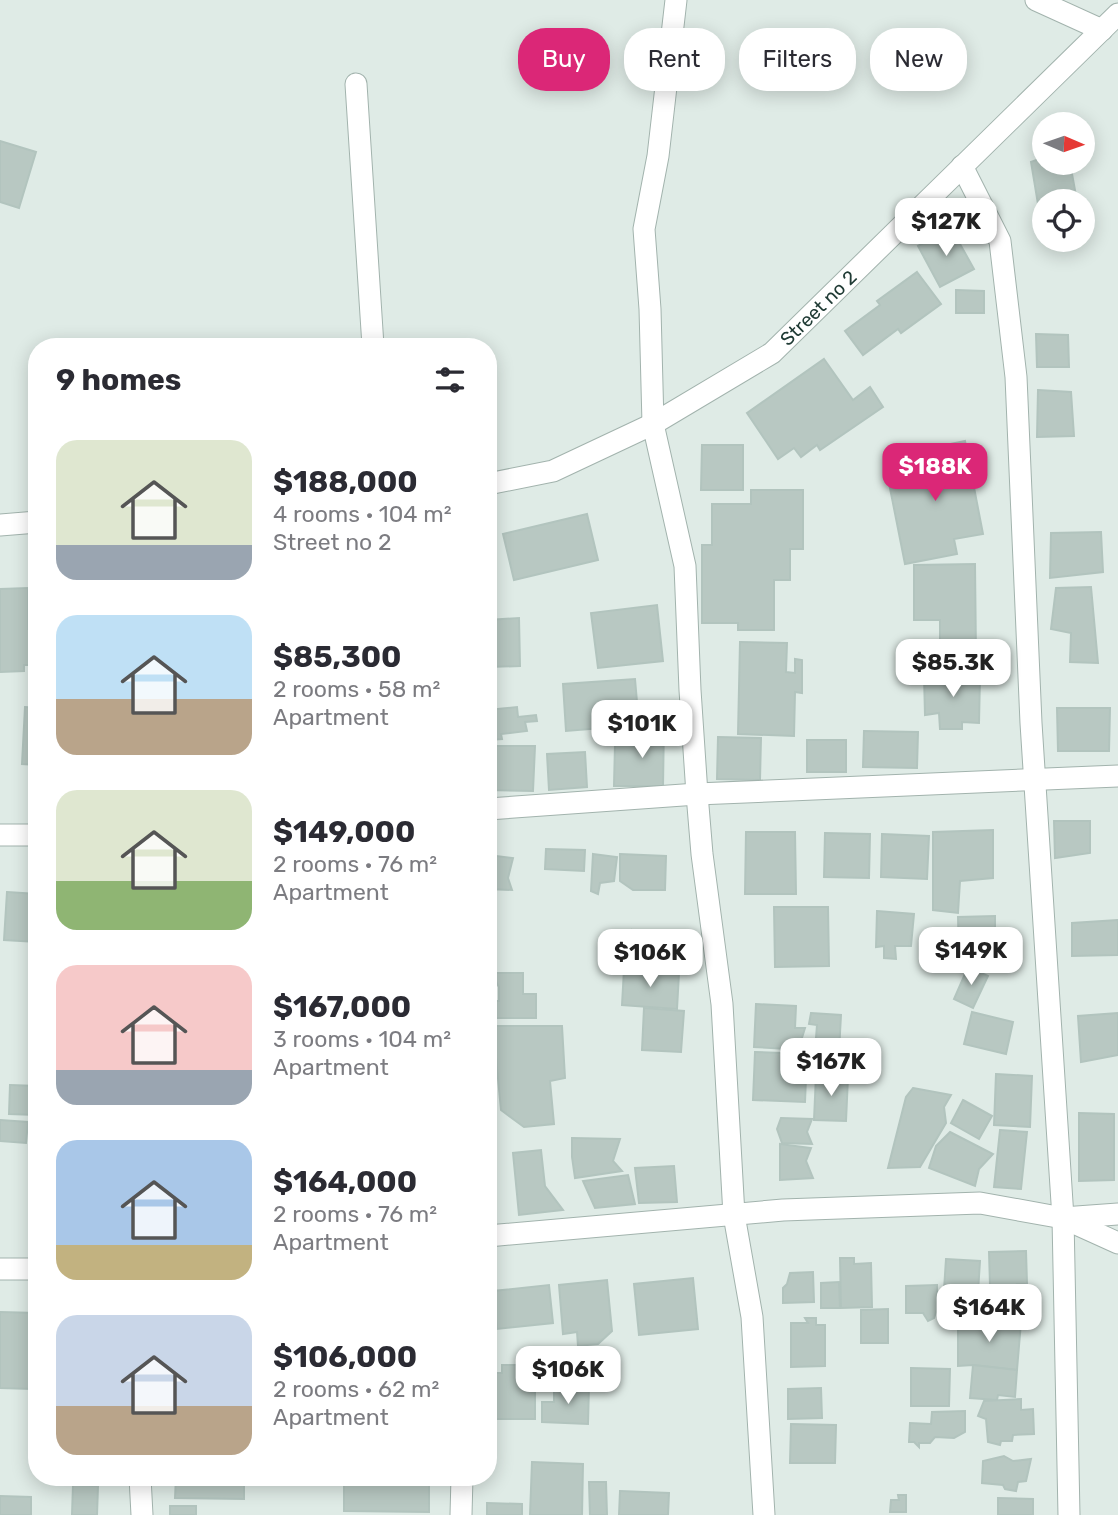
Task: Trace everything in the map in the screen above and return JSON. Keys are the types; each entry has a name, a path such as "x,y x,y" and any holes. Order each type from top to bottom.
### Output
{"street":[{"path":"676,0 658,156 644,229 650,309 653,424 685,566 697,794 722,1004 734,1215 752,1317 764,1515"},
{"path":"1036,0 1102,30"},
{"name":"Street no 2","path":"497,482 553,471 653,424 772,353 1118,14"},
{"path":"356,84 372,338"},
{"path":"962,166 1000,241 1016,377 1035,778 1063,1218 1069,1515"},
{"path":"0,525 28,523"},
{"path":"497,808 697,794 1118,776"},
{"path":"0,835 28,835"},
{"path":"497,1235 783,1210 980,1203 1063,1218 1118,1243"},
{"path":"1063,1218 1118,1214"},
{"path":"0,1269 28,1269"},
{"path":"140,1486 142,1515"},
{"path":"461,1515 462,1486"}],"building":[{"path":"0,141 36,152 19,208 0,202"},
{"path":"1033,175 1072,175 1075,189 1036,189"},
{"path":"951,228 974,269 940,287 918,246"},
{"path":"917,272 941,304 901,333 898,329 863,355 845,331 880,305 877,301"},
{"path":"956,290 984,291 984,313 956,313"},
{"path":"1036,334 1068,335 1069,367 1037,367"},
{"path":"824,359 853,400 870,387 883,407 820,450 817,445 801,457 794,448 778,459 747,413"},
{"path":"1038,390 1071,392 1074,436 1037,437"},
{"path":"965,441 983,534 954,539 957,554 905,564 886,468 920,462 917,451"},
{"path":"702,445 743,445 743,490 701,490"},
{"path":"751,490 803,490 803,549 790,549 790,580 774,580 774,630 738,630 738,623 702,623 702,545 712,545 712,504 751,504"},
{"path":"587,514 598,560 514,580 503,534"},
{"path":"1101,532 1103,572 1050,578 1051,533"},
{"path":"975,564 976,656 940,656 940,620 914,620 914,565"},
{"path":"1091,587 1098,663 1070,662 1071,633 1051,629 1056,588"},
{"path":"28,588 28,665 24,665 24,671 0,672 0,589"},
{"path":"657,605 663,661 598,668 591,613"},
{"path":"519,618 520,666 497,667 497,619"},
{"path":"740,642 787,643 786,672 795,673 795,659 802,660 802,693 795,692 794,736 738,734"},
{"path":"924,675 980,676 979,723 962,722 962,729 940,729 939,713 925,715"},
{"path":"635,679 639,725 566,731 563,684"},
{"path":"25,707 28,707 28,764 22,764"},
{"path":"517,707 518,717 536,715 537,721 525,722 527,731 501,734 502,739 497,739 497,709"},
{"path":"1057,708 1110,708 1109,751 1058,751"},
{"path":"646,722 664,722 663,786 614,786 615,744 645,744"},
{"path":"864,731 918,732 917,768 863,767"},
{"path":"718,737 761,738 760,780 717,779"},
{"path":"807,740 846,740 846,772 807,772"},
{"path":"497,746 535,746 533,791 497,790"},
{"path":"585,752 587,787 549,790 547,754"},
{"path":"1054,821 1090,821 1090,853 1055,858"},
{"path":"993,830 993,878 960,881 958,913 933,910 933,832"},
{"path":"746,832 795,832 796,894 745,894"},
{"path":"825,833 870,834 869,878 824,877"},
{"path":"882,834 929,836 927,879 881,877"},
{"path":"546,849 585,850 584,871 545,869"},
{"path":"593,854 617,857 614,881 600,883 598,894 591,891"},
{"path":"620,854 666,856 665,890 633,890 620,881"},
{"path":"497,856 513,858 508,878 512,890 497,889"},
{"path":"7,892 28,893 28,941 4,940"},
{"path":"774,907 828,907 829,966 775,967"},
{"path":"877,911 914,914 911,946 895,946 896,959 884,958 884,946 876,947"},
{"path":"995,916 995,956 959,957 958,917"},
{"path":"1118,920 1118,955 1072,956 1072,923"},
{"path":"632,930 661,934 685,932 685,966 631,965"},
{"path":"968,967 988,976 973,1008 954,999"},
{"path":"624,969 679,973 677,1009 622,1005"},
{"path":"497,973 523,973 523,994 536,994 536,1018 497,1018"},
{"path":"756,1004 796,1006 795,1028 805,1028 801,1041 803,1050 754,1047"},
{"path":"644,1008 684,1011 681,1052 642,1050"},
{"path":"972,1012 1013,1022 1006,1054 964,1044"},
{"path":"811,1013 841,1015 839,1051 815,1051 817,1025 809,1024"},
{"path":"1118,1013 1118,1055 1081,1062 1078,1016"},
{"path":"497,1026 562,1026 565,1078 550,1081 554,1124 524,1127 501,1110"},
{"path":"755,1052 807,1054 805,1102 753,1100"},
{"path":"996,1074 1032,1076 1030,1127 994,1125"},
{"path":"816,1075 848,1077 846,1121 814,1120"},
{"path":"10,1085 28,1086 28,1115 9,1114"},
{"path":"913,1088 951,1095 944,1107 946,1123 920,1167 888,1168 906,1097"},
{"path":"963,1100 992,1116 979,1139 951,1123"},
{"path":"1079,1113 1114,1114 1114,1180 1079,1181"},
{"path":"781,1118 812,1119 807,1132 812,1144 782,1143 777,1129"},
{"path":"0,1120 28,1122 26,1143 0,1141"},
{"path":"1000,1130 1027,1132 1021,1189 994,1187"},
{"path":"950,1132 993,1154 979,1169 975,1186 929,1168 936,1146"},
{"path":"572,1138 620,1139 613,1161 622,1171 575,1178"},
{"path":"780,1144 811,1148 806,1161 813,1178 780,1180"},
{"path":"541,1150 545,1186 563,1210 519,1215 513,1153"},
{"path":"674,1166 677,1202 639,1203 635,1168"},
{"path":"628,1175 635,1204 595,1208 583,1181"},
{"path":"1026,1251 1027,1284 1017,1284 1018,1304 1001,1305 1000,1290 990,1285 989,1252"},
{"path":"840,1258 854,1258 854,1264 871,1263 872,1307 841,1308"},
{"path":"946,1259 980,1261 978,1292 944,1290"},
{"path":"813,1272 814,1302 783,1303 783,1288 790,1273"},
{"path":"693,1278 698,1329 639,1335 634,1284"},
{"path":"607,1280 612,1331 598,1344 578,1346 577,1332 563,1334 559,1285"},
{"path":"839,1282 840,1308 821,1308 821,1283"},
{"path":"549,1285 553,1323 497,1329 497,1291"},
{"path":"937,1285 937,1309 934,1318 928,1321 923,1313 906,1313 906,1286"},
{"path":"888,1309 888,1343 861,1343 861,1310"},
{"path":"0,1312 28,1313 28,1389 0,1388"},
{"path":"805,1318 816,1318 816,1325 825,1325 825,1366 791,1367 791,1323 808,1323"},
{"path":"958,1322 1021,1322 1017,1370 958,1366"},
{"path":"502,1365 535,1365 535,1419 497,1419 497,1373 502,1373"},
{"path":"973,1365 1017,1370 1015,1397 998,1395 997,1400 970,1398"},
{"path":"911,1368 950,1369 949,1406 911,1406"},
{"path":"554,1385 589,1386 588,1424 542,1422 542,1402 554,1402"},
{"path":"821,1388 822,1418 788,1419 788,1389"},
{"path":"1021,1399 1021,1410 1033,1409 1034,1434 1013,1435 1012,1441 1001,1441 1000,1445 988,1442 986,1419 978,1416 984,1401"},
{"path":"965,1411 965,1432 954,1438 935,1437 930,1443 919,1443 919,1447 914,1442 909,1442 910,1423 931,1424 932,1412"},
{"path":"791,1424 836,1425 835,1463 790,1463"},
{"path":"1004,1456 1013,1461 1031,1459 1026,1481 1018,1482 1016,1491 1005,1489 1003,1485 982,1483 983,1461"},
{"path":"532,1462 583,1464 582,1515 530,1515"},
{"path":"589,1482 606,1482 607,1515 590,1515"},
{"path":"73,1486 98,1486 97,1515 72,1515"},
{"path":"176,1486 244,1486 244,1499 175,1498"},
{"path":"344,1486 429,1486 429,1512 344,1511"},
{"path":"620,1491 669,1493 668,1515 619,1515"},
{"path":"898,1495 906,1495 906,1512 890,1512 891,1500 899,1500"},
{"path":"0,1496 31,1497 31,1515 0,1515"},
{"path":"998,1498 1033,1499 1033,1515 998,1515"},
{"path":"487,1503 522,1504 522,1515 487,1515"},
{"path":"170,1506 196,1506 196,1515 170,1515"}]}
